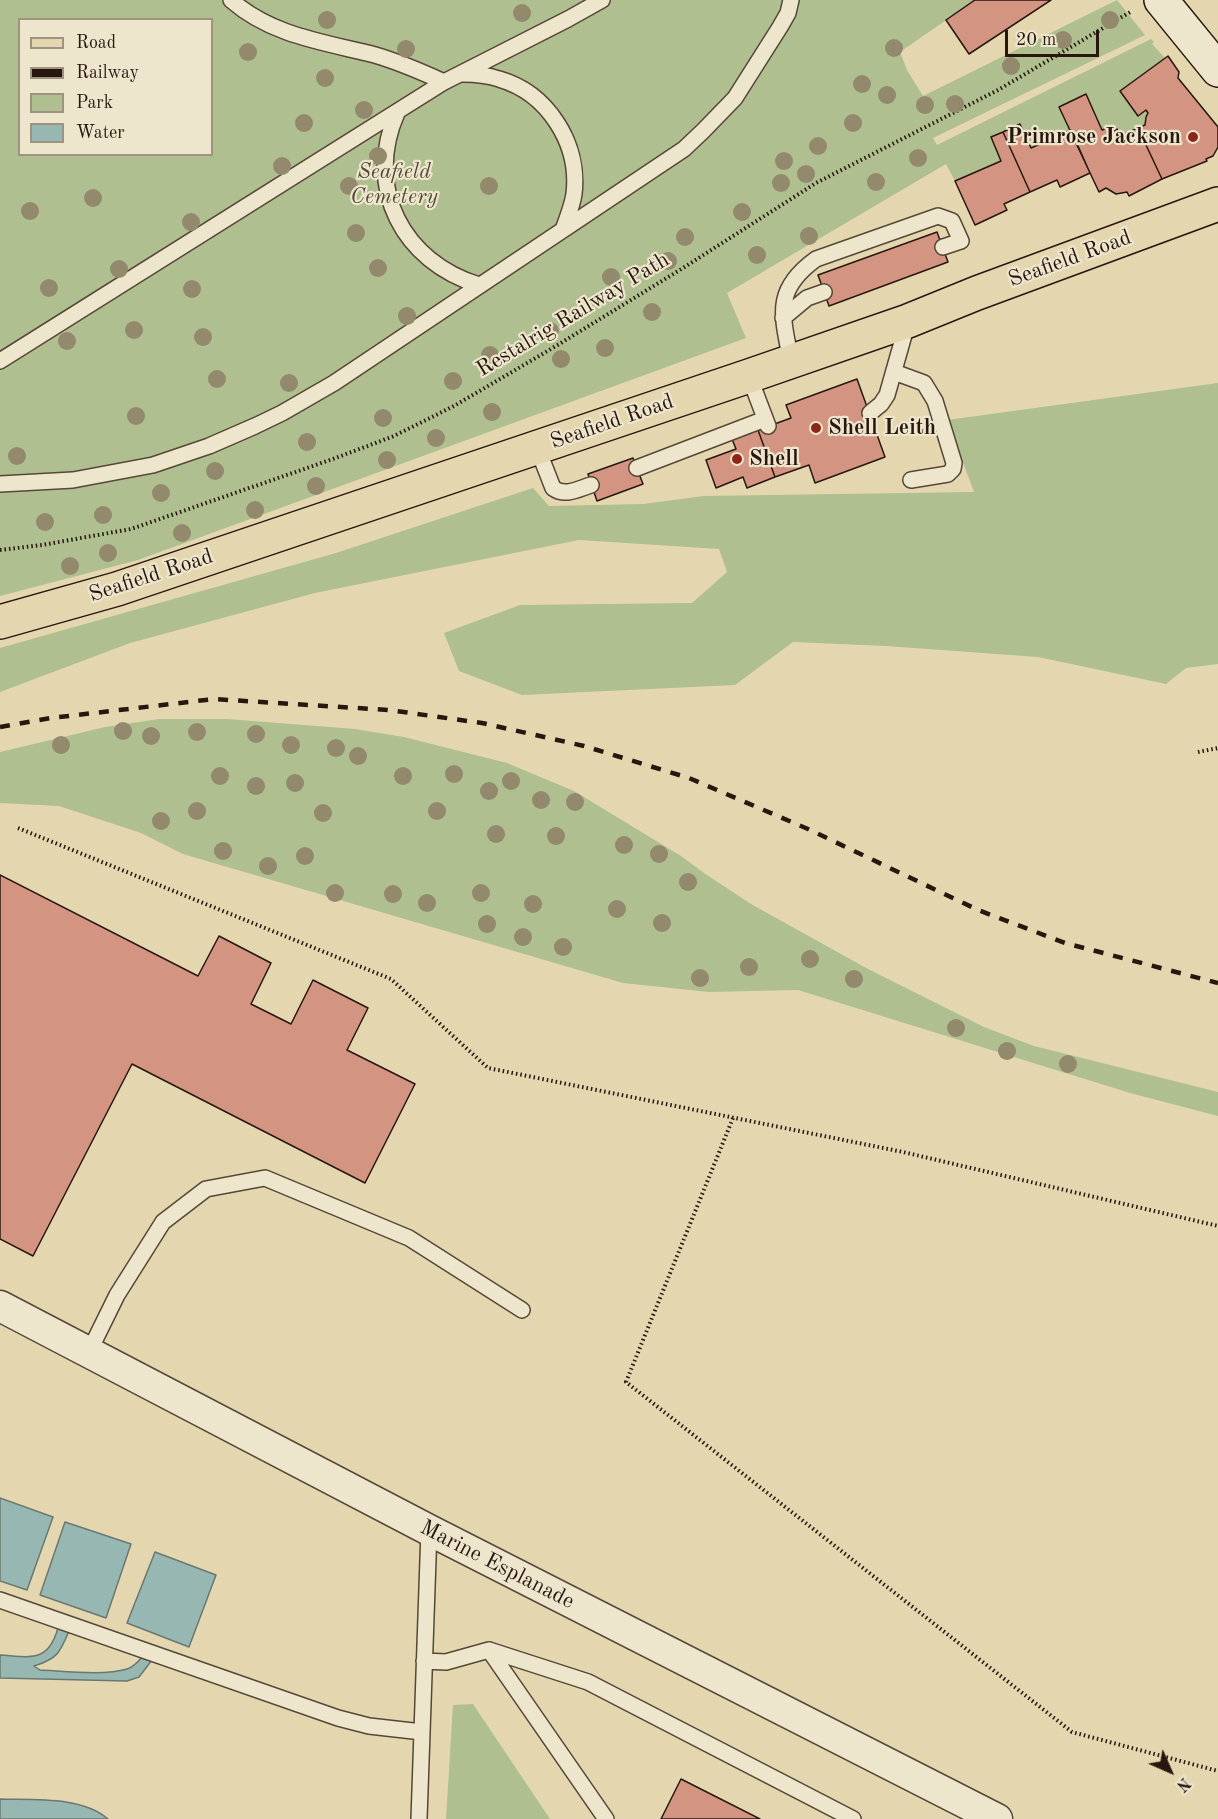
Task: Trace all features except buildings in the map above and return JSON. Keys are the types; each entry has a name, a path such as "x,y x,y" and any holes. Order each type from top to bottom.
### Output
{"main road":[{"name":"Seafield Road","path":"0,622 117,589 749,376 908,321 977,292 1218,204"}],"street":[{"path":"1161,0 1218,70"},
{"name":"Marine Esplanade","path":"0,1306 429,1530 997,1819"}],"lane":[{"path":"231,0 255,18 272,27 293,35 399,62 444,82"},
{"path":"0,361 444,82 602,0"},
{"path":"0,484 73,480 153,465 209,446 282,413 326,388 684,148 722,112 746,82 788,13 790,0"},
{"path":"463,74 491,77 517,86 533,96 558,123 572,157 574,176 574,194 563,230"},
{"path":"396,113 387,143 385,174 391,205 397,219 414,245 425,256 450,274 479,285"},
{"path":"791,361 783,318 785,296 789,286 802,269 816,260 938,216 952,220 961,241 943,248"},
{"path":"783,318 807,298 824,292"},
{"path":"870,413 881,404 887,395 908,321"},
{"path":"894,372 924,383 934,401 954,463 953,469 948,474 911,480"},
{"path":"637,468 767,422 749,376"},
{"path":"537,447 553,488 557,491 567,493 591,485"},
{"path":"89,1352 117,1295 163,1222 206,1189 265,1178 409,1238 522,1310"},
{"path":"419,1819 429,1530"},
{"path":"0,1600 338,1718 369,1726 422,1732"},
{"path":"424,1661 446,1662 489,1650 588,1682 853,1819"},
{"path":"489,1650 606,1819"}],"path":[{"name":"Restalrig Railway Path","path":"0,549 42,545 131,529 394,436 454,406 556,346 816,183 998,90 1126,16"},
{"path":"1198,752 1218,748"},
{"path":"18,828 391,979 488,1068 903,1152 1218,1226"},
{"path":"733,1118 626,1382 1072,1732 1218,1770"}],"green space":[{"name":"Seafield Cemetery","path":"0,0 975,0 900,52 907,70 923,96 1117,0 1145,35 933,138 937,145 1151,39 1154,42 1152,44 1165,58 1120,91 1138,116 1146,110 1148,113 1145,125 1120,136 1117,129 1111,133 1108,128 1102,130 1085,95 1060,107 1071,130 1031,148 1020,124 991,137 1001,161 955,181 946,164 727,293 746,338 138,560 0,596"},
{"path":"1218,383 1218,664 1186,668 1166,684 1038,657 793,642 735,685 522,695 459,671 444,633 520,605 692,603 727,572 719,549 579,540 315,593 130,643 0,692 0,648 336,553 533,488 549,506 643,504 704,496 974,492 947,420"},
{"path":"159,719 227,719 355,729 404,737 507,763 574,791 681,856 751,904 868,969 984,1027 1034,1046 1218,1092 1218,1116 1130,1093 798,990 709,992 623,983 183,854 141,833 59,806 0,803 0,752 105,727"},
{"path":"473,1704 550,1819 446,1819 453,1705"}],"water":[{"path":"0,1498 53,1517 27,1590 0,1581"},
{"path":"65,1522 131,1544 106,1618 40,1595"},
{"path":"155,1552 216,1575 189,1647 127,1623"},
{"path":"58,1628 69,1631 63,1645 53,1658 34,1666 40,1670 107,1672 129,1668 142,1657 152,1660 139,1677 127,1681 0,1678 0,1655 29,1657 37,1655 49,1647"},
{"path":"0,1799 71,1803 85,1806 108,1819 0,1819"}],"railway":[{"path":"0,727 51,718 214,699 389,710 482,723 584,746 689,778 808,829 978,910 1065,943 1218,983"}],"place":[{"name":"Primrose Jackson","path":"1193,137"},
{"name":"Shell Leith","path":"816,428"},
{"name":"Shell","path":"737,459"}]}
